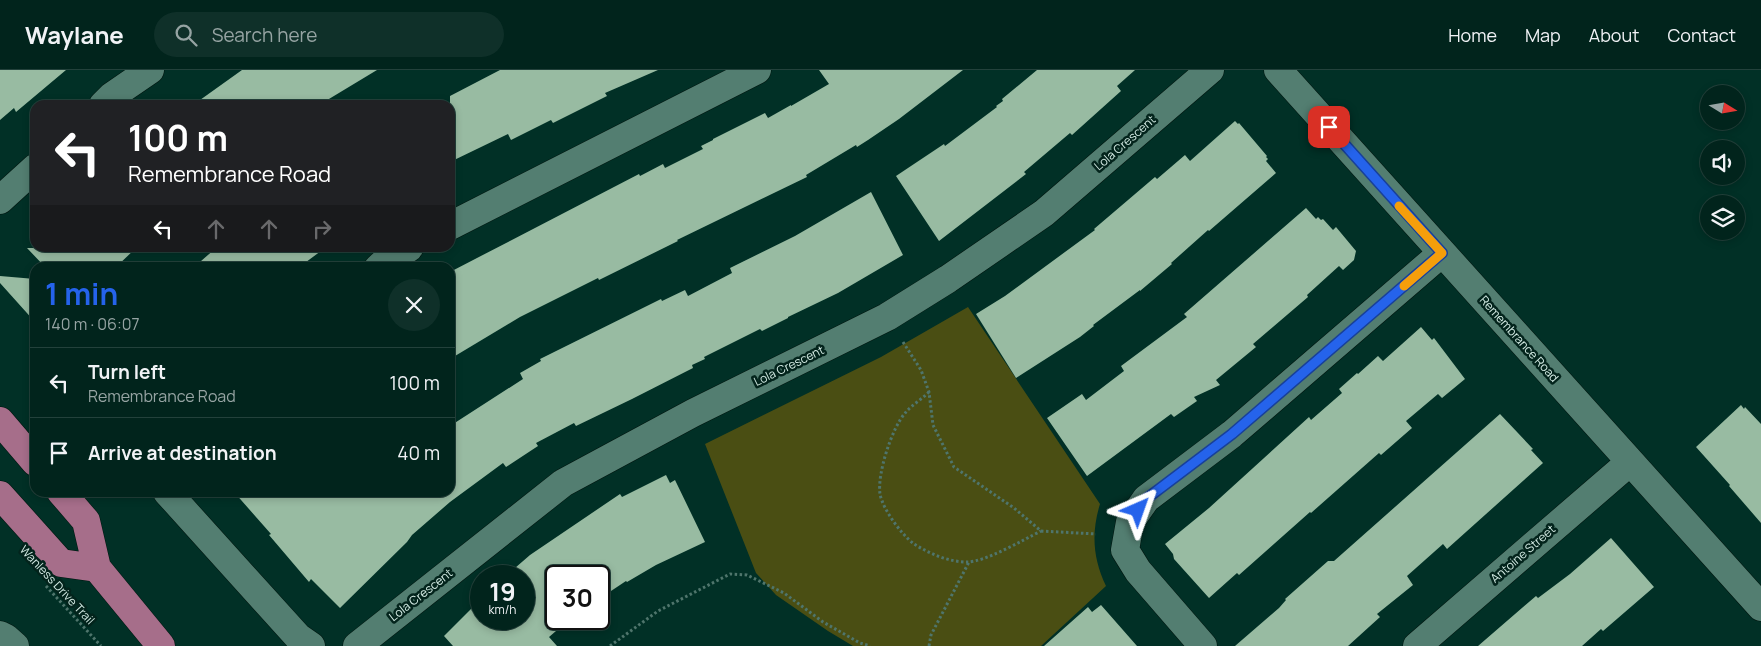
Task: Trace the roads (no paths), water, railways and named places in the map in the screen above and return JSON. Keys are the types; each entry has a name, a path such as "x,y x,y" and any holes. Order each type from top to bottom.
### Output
{"main road":[{"path":"0,421 30,456"},
{"path":"0,495 62,563 97,568"},
{"path":"65,497 86,521 97,568 161,646"}],"street":[{"path":"108,100 150,70"},
{"path":"455,223 757,70"},
{"name":"Lola Crescent","path":"356,646 564,483 693,413 886,317 948,279 1044,213 1210,70"},
{"name":"Remembrance Road","path":"1278,70 1761,608"},
{"path":"0,200 30,173"},
{"path":"385,262 401,252"},
{"path":"1203,646 1138,571 1125,550 1130,522 1146,499 1232,434 1442,253"},
{"name":"Antoine Street","path":"1417,646 1630,462"},
{"path":"171,497 298,638 311,646"},
{"path":"0,635 14,646"}]}
